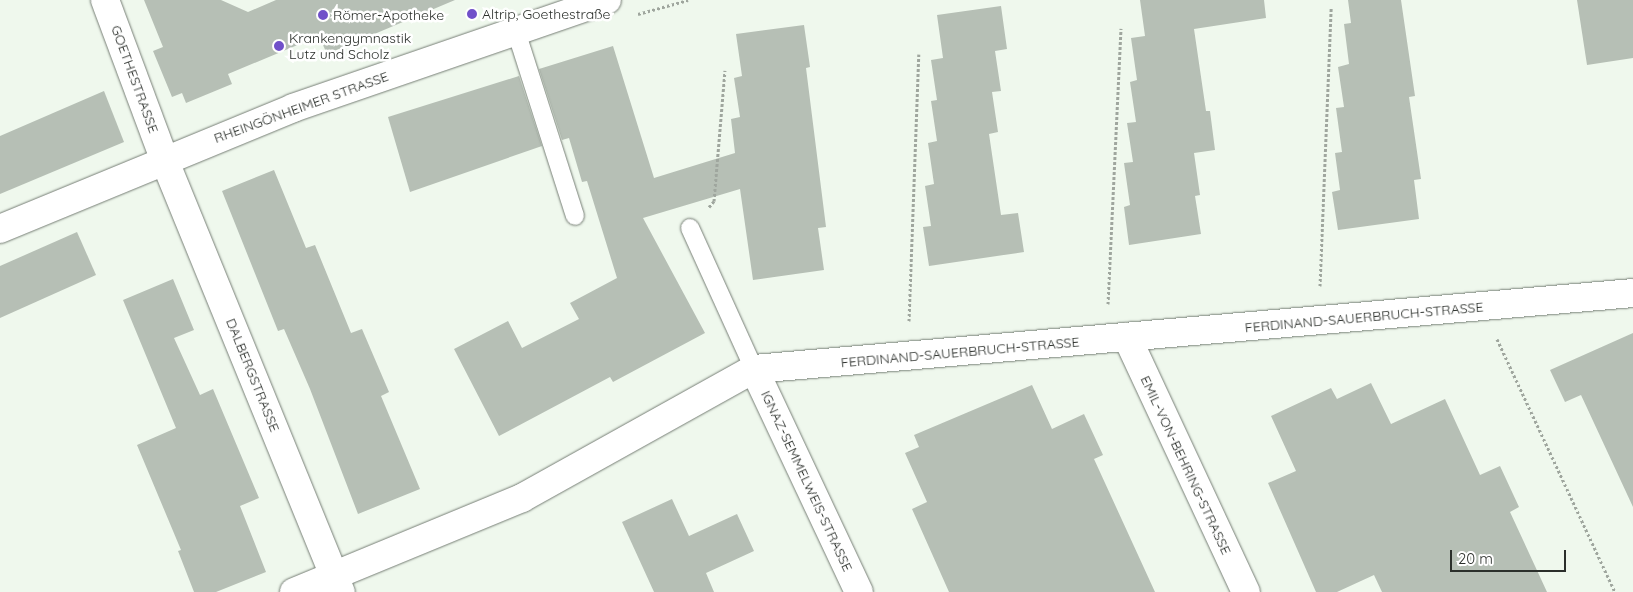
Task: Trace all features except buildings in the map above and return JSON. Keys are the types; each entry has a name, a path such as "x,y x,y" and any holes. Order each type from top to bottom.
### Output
{"street":[{"name":"GOETHESTRASSE","path":"105,0 164,159"},
{"name":"RHEINGÖNHEIMER STRASSE","path":"0,229 164,159 293,108 607,0"},
{"name":"DALBERGSTRASSE","path":"164,159 338,584"},
{"name":"FERDINAND-SAUERBRUCH-STRASSE","path":"294,592 338,584 522,498 754,369 1633,293"},
{"name":"EMIL-VON-BEHRING-STRASSE","path":"1117,338 1246,592"},
{"name":"IGNAZ-SEMMELWEIS-STRASSE","path":"754,369 859,592"}],"lane":[{"path":"516,32 575,216"},
{"path":"690,228 754,369"}],"path":[{"path":"1319,320 1331,7"},
{"path":"1117,338 1122,28"},
{"path":"908,356 919,54"},
{"path":"690,228 714,201 724,70"},
{"path":"1482,306 1615,592"}],"place":[{"name":"Altrip, Goethestraße","path":"472,14"},
{"name":"Römer-Apotheke","path":"323,15"},
{"name":"Krankengymnastik Lutz und Scholz","path":"279,46"}]}
